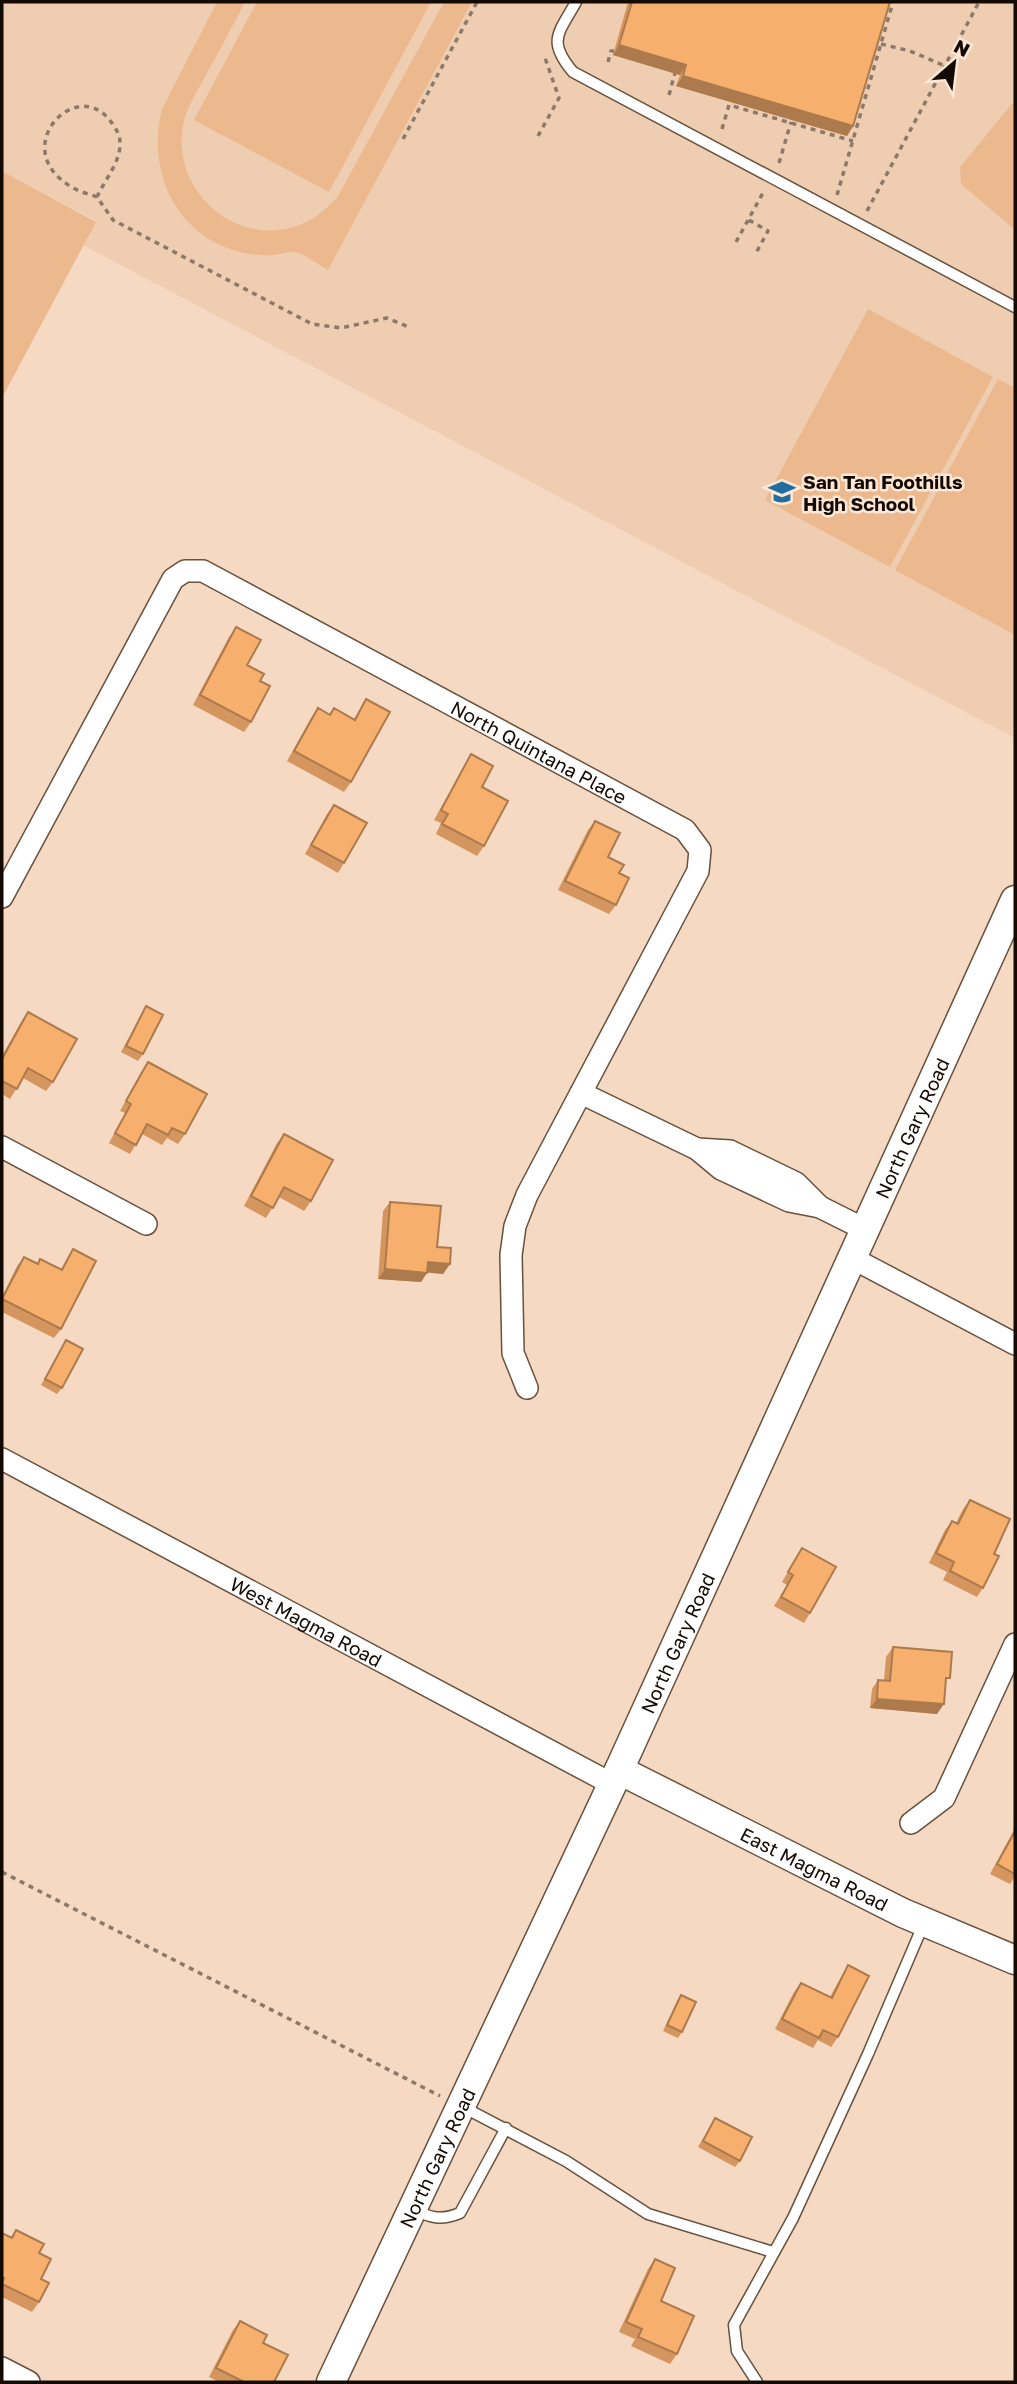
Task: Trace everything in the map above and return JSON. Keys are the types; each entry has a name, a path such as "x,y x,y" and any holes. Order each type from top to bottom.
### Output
{"street":[{"name":"North Quintana Place","path":"2,897 173,579 185,571 202,571 685,830 700,850 698,871 527,1195 516,1226 511,1255 513,1353 527,1388"},
{"name":"North Gary Road","path":"331,2382 615,1777 1015,900"},
{"path":"581,1093 697,1149 721,1170 789,1201 820,1207 864,1229"},
{"path":"2,1147 146,1224"},
{"path":"852,1258 1015,1344"},
{"name":"West Magma Road","path":"2,1460 615,1777"},
{"path":"911,1823 944,1798 1015,1644"},
{"name":"East Magma Road","path":"615,1777 924,1922 1015,1960"},
{"path":"2,2368 29,2382"}],"lane":[{"path":"576,2 560,29 556,43 560,56 573,72 1015,307"},
{"path":"757,2382 737,2351 734,2325 793,2218 924,1922"},
{"path":"461,2106 597,2179 648,2214 774,2252"},
{"path":"412,2209 432,2218 446,2219 460,2213 506,2128"}],"path":[{"path":"402,139 477,2"},
{"path":"837,195 893,2"},
{"path":"867,211 979,2"},
{"path":"881,44 909,51 945,66"},
{"path":"538,136 559,98 543,51"},
{"path":"608,62 611,51 614,51"},
{"path":"869,58 876,60"},
{"path":"669,94 675,73"},
{"path":"722,129 729,105 853,141"},
{"path":"97,197 117,161 121,141 114,125 102,111 84,108 65,111 49,127 43,147 53,171 71,187 97,197 113,220 312,324 341,328 387,318 411,328"},
{"path":"779,163 791,122"},
{"path":"736,242 764,191"},
{"path":"749,220 768,231 756,253"},
{"path":"2,1872 461,2106"}],"shaded area":[{"name":"San Tan Foothills High School","path":"2,2 1015,2 1015,738 83,245 96,221 2,171"},
{"path":"217,2 245,2 188,109 182,132 183,156 190,179 202,198 219,214 239,225 261,230 284,229 308,221 337,198 444,2 472,2 328,270 295,252 255,254 236,251 214,242 181,214 170,195 158,154 162,109"},
{"path":"257,2 431,2 329,192 194,120"},
{"path":"1015,100 1015,230 961,184 960,167"},
{"path":"2,171 96,222 2,398"},
{"path":"868,309 993,377 890,567 765,500"},
{"path":"998,379 1015,388 1015,635 895,570"}],"building":[{"path":"632,2 890,2 853,126 683,76 686,65 619,45"},
{"path":"236,627 261,640 247,665 264,674 260,681 270,686 251,722 200,695"},
{"path":"366,699 390,712 351,782 294,751 318,708 330,715 334,708 355,720"},
{"path":"471,754 493,766 482,787 508,801 484,846 442,824 448,814 441,810"},
{"path":"334,805 367,823 344,863 311,845"},
{"path":"595,821 620,833 608,857 624,865 619,873 629,878 616,905 565,881"},
{"path":"146,1006 163,1015 143,1054 126,1046"},
{"path":"28,1012 77,1039 53,1082 28,1068 17,1089 2,1081 2,1059"},
{"path":"148,1062 207,1094 185,1134 172,1128 168,1135 147,1124 136,1145 115,1133 131,1104 126,1101"},
{"path":"284,1134 333,1160 311,1201 284,1187 273,1208 251,1196"},
{"path":"390,1202 441,1206 437,1247 451,1248 450,1264 428,1262 427,1273 385,1269"},
{"path":"73,1249 96,1261 61,1329 2,1299 24,1257 38,1264 40,1259 62,1270"},
{"path":"66,1340 83,1349 62,1388 45,1379"},
{"path":"970,1500 1010,1519 994,1554 999,1556 983,1588 950,1571 954,1562 936,1553 952,1521 958,1524"},
{"path":"802,1548 836,1567 810,1613 781,1597 793,1575 788,1572"},
{"path":"893,1647 952,1652 944,1704 877,1699 878,1680 890,1681"},
{"path":"1015,1831 1015,1874 997,1864"},
{"path":"848,1965 869,1976 838,2037 823,2030 819,2038 782,2019 801,1983 832,1998"},
{"path":"681,1995 696,2002 682,2032 667,2025"},
{"path":"715,2118 752,2137 740,2161 703,2141"},
{"path":"16,2230 44,2244 39,2253 51,2259 41,2279 49,2283 39,2302 2,2284 2,2233 12,2238"},
{"path":"655,2259 675,2268 661,2301 694,2316 677,2354 638,2337 642,2329 626,2322"},
{"path":"240,2321 267,2335 263,2343 288,2355 274,2382 244,2382 216,2368"}],"place":[{"name":"San Tan Foothills High School","path":"782,492"}]}
